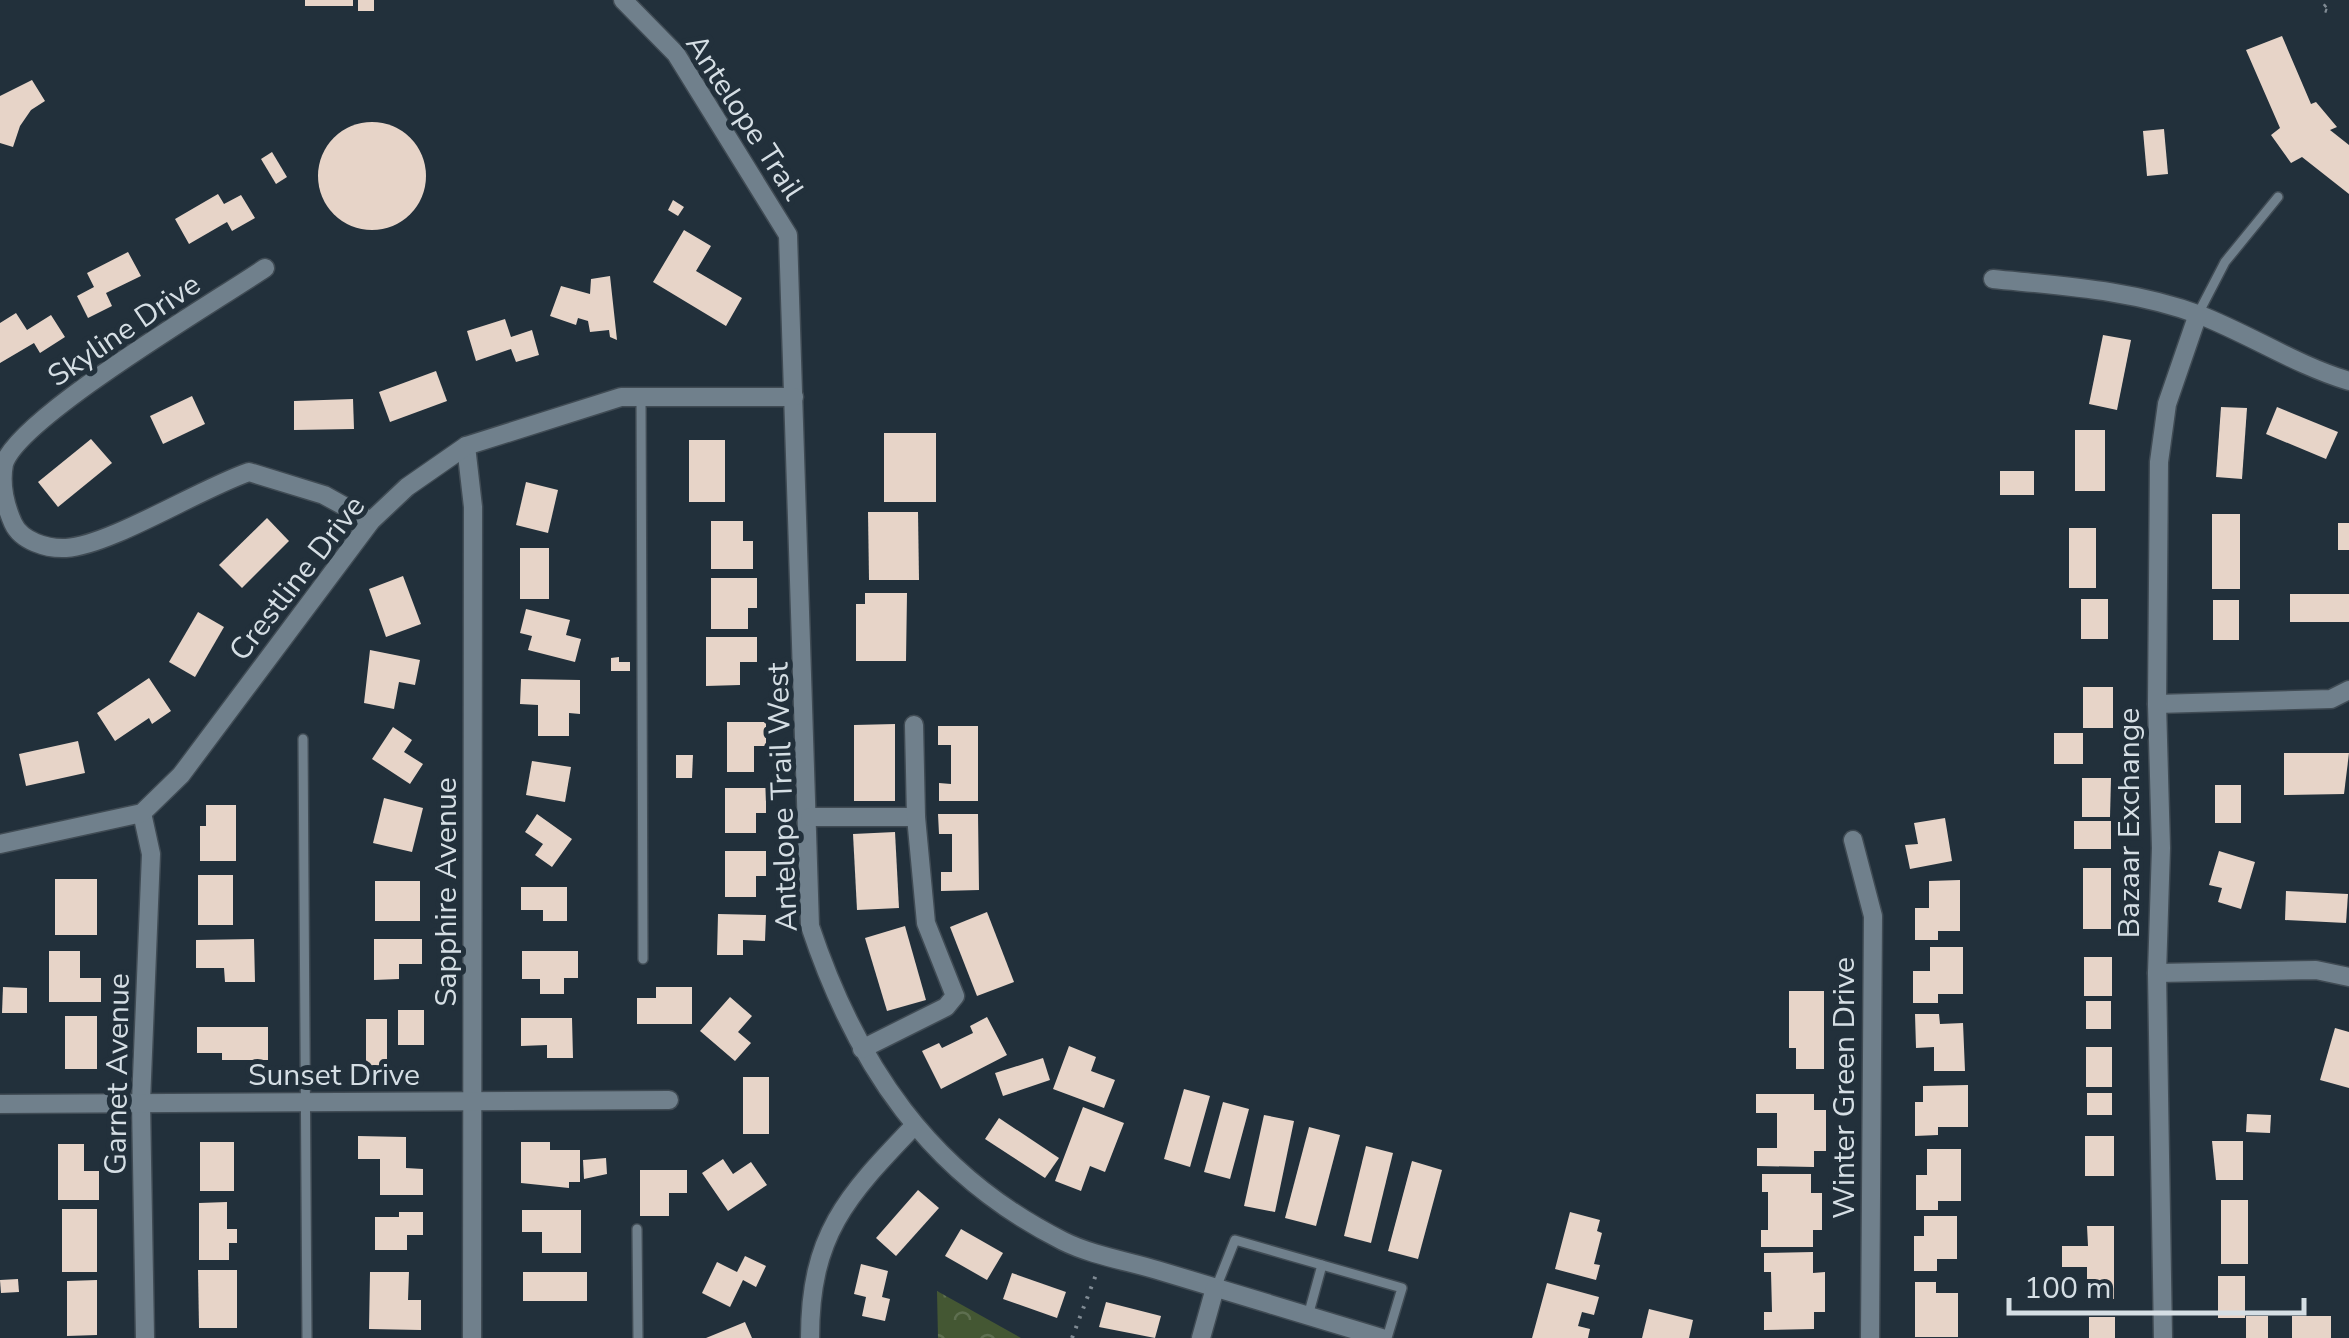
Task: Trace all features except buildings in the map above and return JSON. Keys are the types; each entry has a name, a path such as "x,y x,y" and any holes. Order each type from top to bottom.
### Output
{"street":[{"name":"Antelope Trail","path":"623,0 676,54 788,235 794,397"},
{"name":"Skyline Drive","path":"265,268 34,424 4,463 2,498 17,531 39,544 65,548 96,540 249,472 324,495 371,521"},
{"path":"1993,278 2111,291 2198,314 2302,365 2349,381"},
{"name":"Bazaar Exchange","path":"2163,1338 2156,973 2161,848 2156,704 2159,462 2167,404 2198,314"},
{"name":"Crestline Drive","path":"142,813 182,775 371,521 406,487 466,446 621,397 794,397"},
{"name":"Antelope Trail West","path":"794,397 810,817 810,926 834,998 862,1049 914,1126 988,1196 1065,1242 1384,1338"},
{"name":"Sapphire Avenue","path":"466,446 473,506 472,1338"},
{"path":"2156,704 2331,699 2349,690"},
{"path":"862,1049 946,1007 955,996 926,923 916,817 914,725"},
{"path":"0,844 142,813"},
{"name":"Garnet Avenue","path":"142,813 151,854 141,1102 145,1338"},
{"path":"810,817 916,817"},
{"name":"Winter Green Drive","path":"1853,840 1872,916 1870,1338"},
{"path":"2156,973 2316,970 2349,978"},
{"name":"Sunset Drive","path":"0,1104 669,1100"},
{"path":"810,1338 825,1235 855,1188 914,1126"},
{"path":"1201,1338 1215,1288"}],"lane":[{"path":"2198,314 2225,262 2278,198"},
{"path":"642,397 643,958"},
{"path":"304,738 308,1338"},
{"path":"637,1229 638,1338"},
{"path":"1215,1288 1235,1240 1402,1288 1384,1338"},
{"path":"1308,1316 1322,1265"}],"path":[{"path":"1072,1338 1104,1254"}],"green space":[{"path":"937,1291 1021,1338 938,1338"}]}
